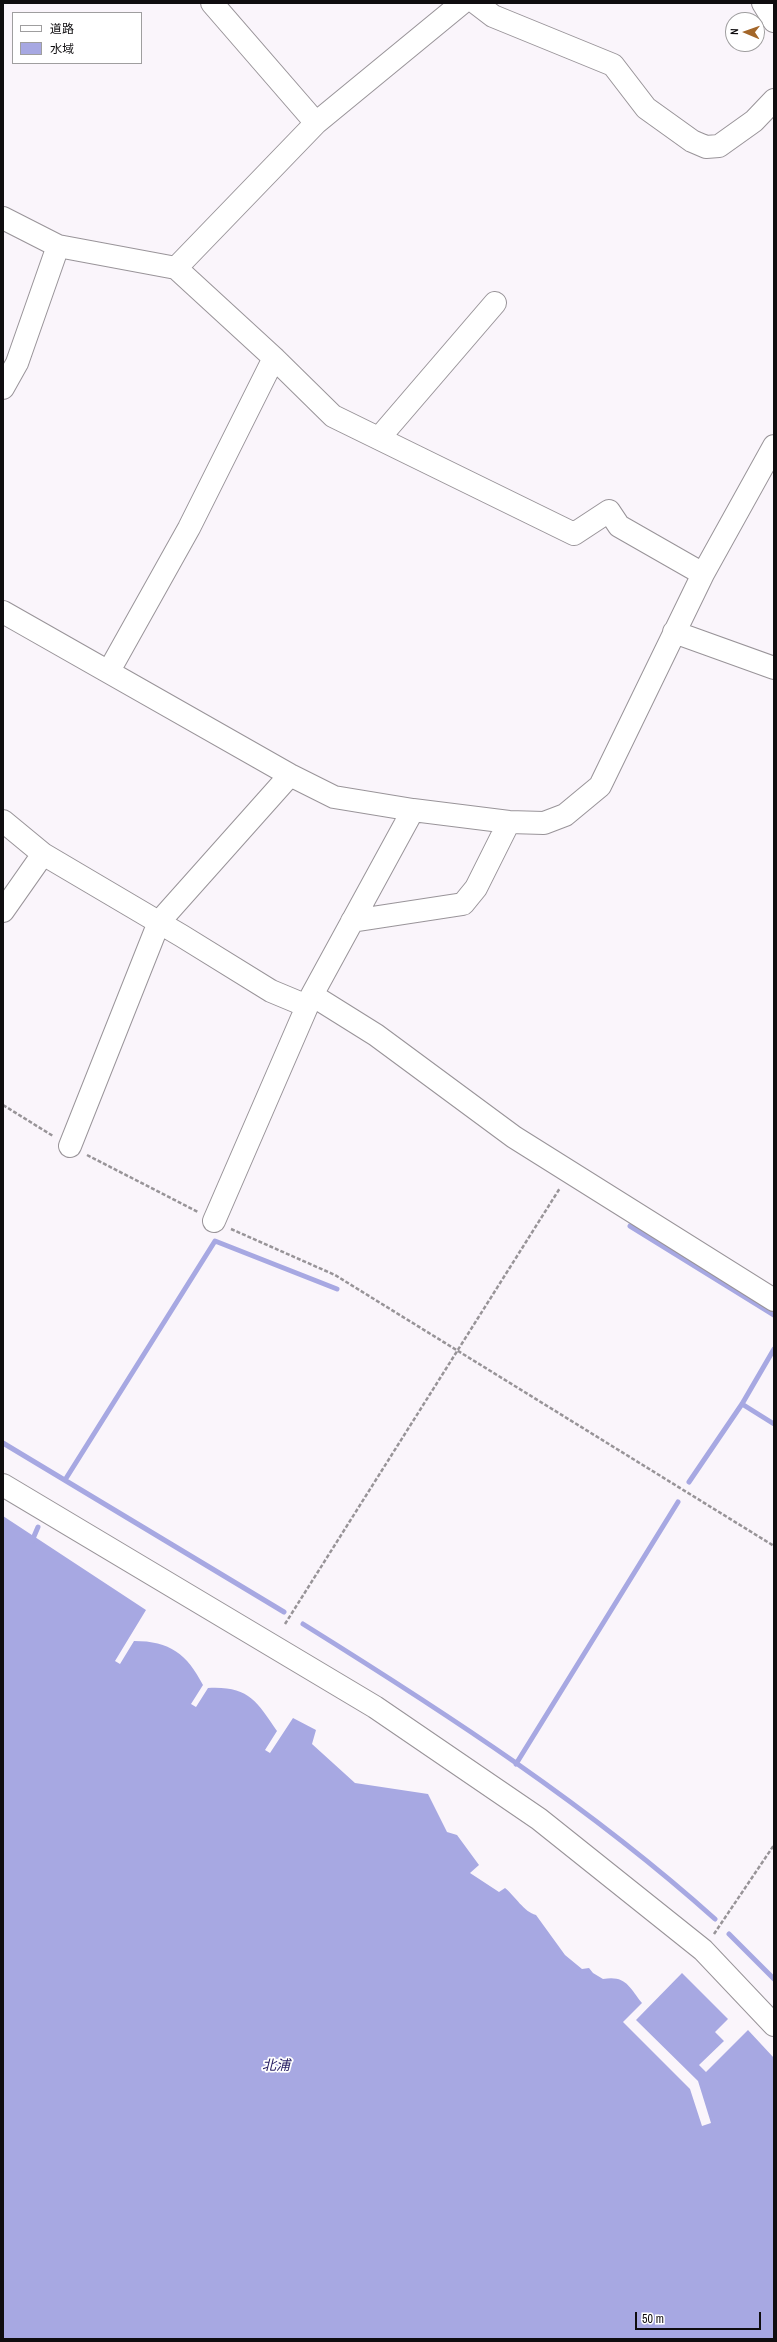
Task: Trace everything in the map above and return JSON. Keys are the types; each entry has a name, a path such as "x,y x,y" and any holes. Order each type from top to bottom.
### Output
{"street":[{"path":"212,3 316,123"},
{"path":"176,268 316,123 462,3"},
{"path":"476,3 493,16 613,65 646,108 692,141 706,147 720,146 754,121 774,100"},
{"path":"763,3 774,21"},
{"path":"3,218 58,246 176,268 274,358 333,416 574,534 609,511 619,526 703,574"},
{"path":"3,388 17,363 58,246"},
{"path":"379,438 495,303"},
{"path":"109,671 189,528 274,358"},
{"path":"3,612 290,775 334,797 413,810 509,822 544,823 565,815 600,786 703,574 774,446"},
{"path":"674,632 774,668"},
{"path":"70,1146 159,922 290,775"},
{"path":"214,1221 310,1000 413,810"},
{"path":"3,821 43,854 159,922 271,991 310,1000 376,1035 514,1137 774,1300"},
{"path":"352,921 463,904 476,888 509,822"},
{"path":"3,911 43,854"},
{"path":"3,1485 375,1707 539,1819 703,1950 774,2025"}],"path":[{"path":"3,1105 70,1146 214,1221 335,1275 774,1546"},
{"path":"285,1624 570,1172"},
{"path":"703,1950 774,1845"}],"water":[{"name":"北浦","path":"3,1516 146,1610 115,1661 120,1664 134,1641 158,1644 167,1647 184,1657 191,1665 203,1685 191,1704 196,1707 208,1688 233,1690 250,1697 256,1703 277,1731 265,1750 270,1753 293,1718 316,1730 312,1744 355,1783 428,1794 447,1832 457,1835 479,1865 470,1873 499,1892 505,1888 509,1891 528,1911 536,1915 565,1955 582,1969 589,1968 593,1973 603,1979 617,1979 630,1987 642,2003 623,2022 690,2089 702,2126 711,2123 698,2081 636,2020 682,1973 728,2019 715,2032 724,2041 699,2065 706,2072 748,2030 774,2058 774,2339 3,2339"}],"waterway":[{"path":"630,1226 774,1315"},
{"path":"65,1480 215,1241 337,1289"},
{"path":"689,1482 742,1404 774,1349"},
{"path":"742,1404 774,1424"},
{"path":"3,1443 284,1612"},
{"path":"516,1764 678,1502"},
{"path":"32,1541 38,1527"},
{"path":"303,1624 463,1727 567,1799 618,1838 715,1919"},
{"path":"729,1934 774,1979"}]}
